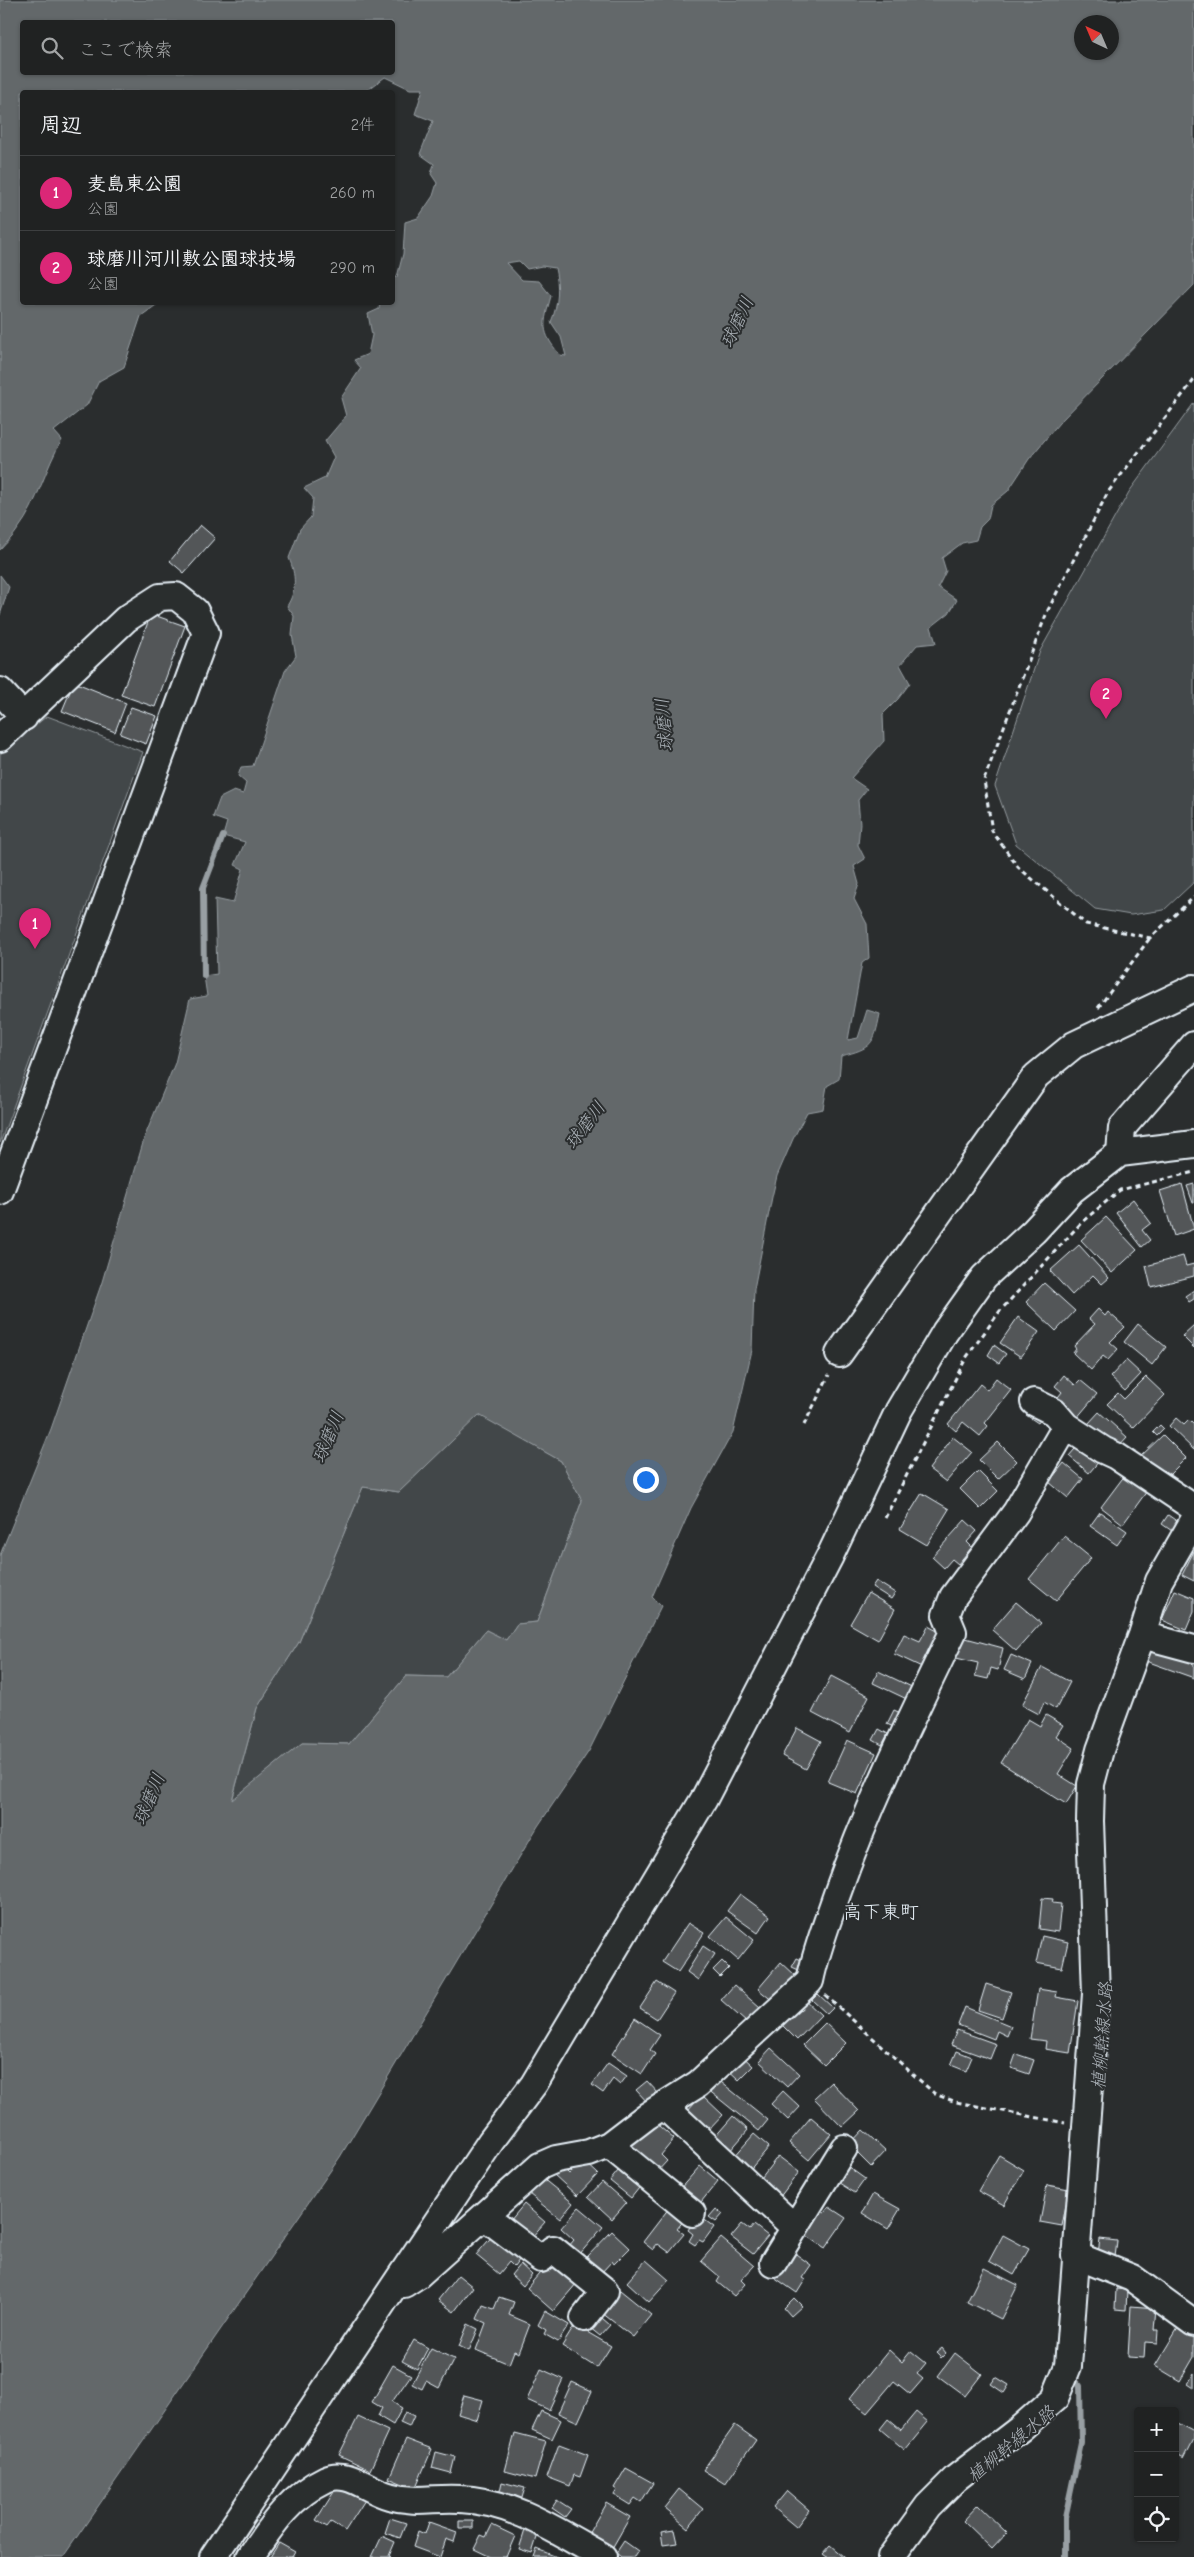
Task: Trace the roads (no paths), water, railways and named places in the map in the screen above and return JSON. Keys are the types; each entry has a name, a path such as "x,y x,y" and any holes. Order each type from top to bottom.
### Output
{"street":[{"path":"0,738 126,619 160,597 176,596 195,611 206,633 151,777 0,1191"},
{"path":"0,691 24,717"},
{"path":"839,1354 1036,1076 1074,1045 1194,988"},
{"path":"1120,1153 1122,1128 1194,1045"},
{"path":"213,2557 491,2141 534,2084 704,1799 830,1556 899,1410 944,1332 984,1277 1034,1231 1072,1190 1120,1153 1194,1144"},
{"path":"1034,1402 1054,1412 1066,1426 1103,1450 1116,1456 1194,1508"},
{"path":"391,2292 418,2275 540,2166 556,2159 589,2153 609,2145 646,2116 698,2084 810,1981 824,1933 874,1796 953,1632 946,1615 953,1597 1016,1512 1066,1426"},
{"path":"892,2557 928,2506 956,2478 1021,2428 1055,2398 1068,2366 1082,2258 1086,2127 1096,1994 1090,1821 1091,1784 1100,1750 1148,1637 1159,1581 1194,1520"},
{"path":"1148,1637 1194,1649"},
{"path":"664,2106 795,2228"},
{"path":"609,2145 692,2213"},
{"path":"773,2263 844,2148"},
{"path":"484,2216 541,2259 553,2249 605,2291 584,2318"},
{"path":"1082,2258 1132,2278 1194,2323"},
{"path":"250,2557 282,2511 326,2479 340,2476 387,2496 414,2502 460,2498 507,2508 530,2517 603,2557"}],"water":[{"name":"球磨川","path":"0,0 1194,0 1194,285 1059,423 1029,459 1008,491 991,505 988,519 980,527 976,540 962,543 942,558 946,571 938,587 957,600 949,613 931,627 936,643 917,645 900,665 910,683 883,714 884,741 851,778 867,789 858,800 860,824 858,845 865,859 854,866 859,884 854,899 867,924 869,958 862,963 848,1040 858,1038 867,1010 880,1014 876,1033 870,1044 841,1056 839,1079 827,1086 823,1109 807,1112 777,1176 754,1289 752,1350 733,1432 691,1508 652,1597 661,1606 589,1751 538,1826 340,2157 63,2557 0,2557 0,1555 51,1429 102,1282 145,1136 175,1063 190,999 207,996 204,976 217,974 215,899 233,903 243,869 235,865 245,842 223,836 227,822 213,817 220,798 234,791 243,794 246,783 238,776 241,767 253,766 285,671 296,656 292,635 294,616 287,606 294,588 293,570 289,558 300,529 311,517 313,498 304,488 325,478 334,457 325,441 346,416 341,398 361,368 354,360 368,354 372,335 368,314 379,309 380,305 395,305 395,278 397,277 403,254 405,222 418,218 433,196 437,183 431,174 434,164 420,154 433,121 415,114 423,89 410,89 385,77 368,90 20,90 20,305 156,305 141,316 124,367 99,381 87,405 54,431 62,440 25,519 0,550","holes":["519,261 527,269 542,266 555,268 558,295 551,322 561,337 566,356 560,355 546,333 545,321 551,296 539,281 522,280 506,263","479,1415 561,1461 582,1501 537,1622 517,1624 506,1640 486,1630 446,1677 406,1676 349,1744 302,1743 232,1800 257,1708 299,1642 363,1487 399,1492"]},
{"path":"0,575 9,587 0,615"}],"waterway":[{"path":"204,976 203,888 223,836"},
{"path":"1065,2557 1065,2518 1081,2443 1080,2386 1073,2378"}],"place":[{"name":"球磨川河川敷公園球技場","path":"1106,719"},
{"name":"麦島東公園","path":"35,949"}],"district":[{"name":"高下東町","path":"881,1911"}],"water label":[{"name":"植柳幹線水路","path":"1102,2036"},
{"name":"植柳幹線水路","path":"1011,2444"}]}
